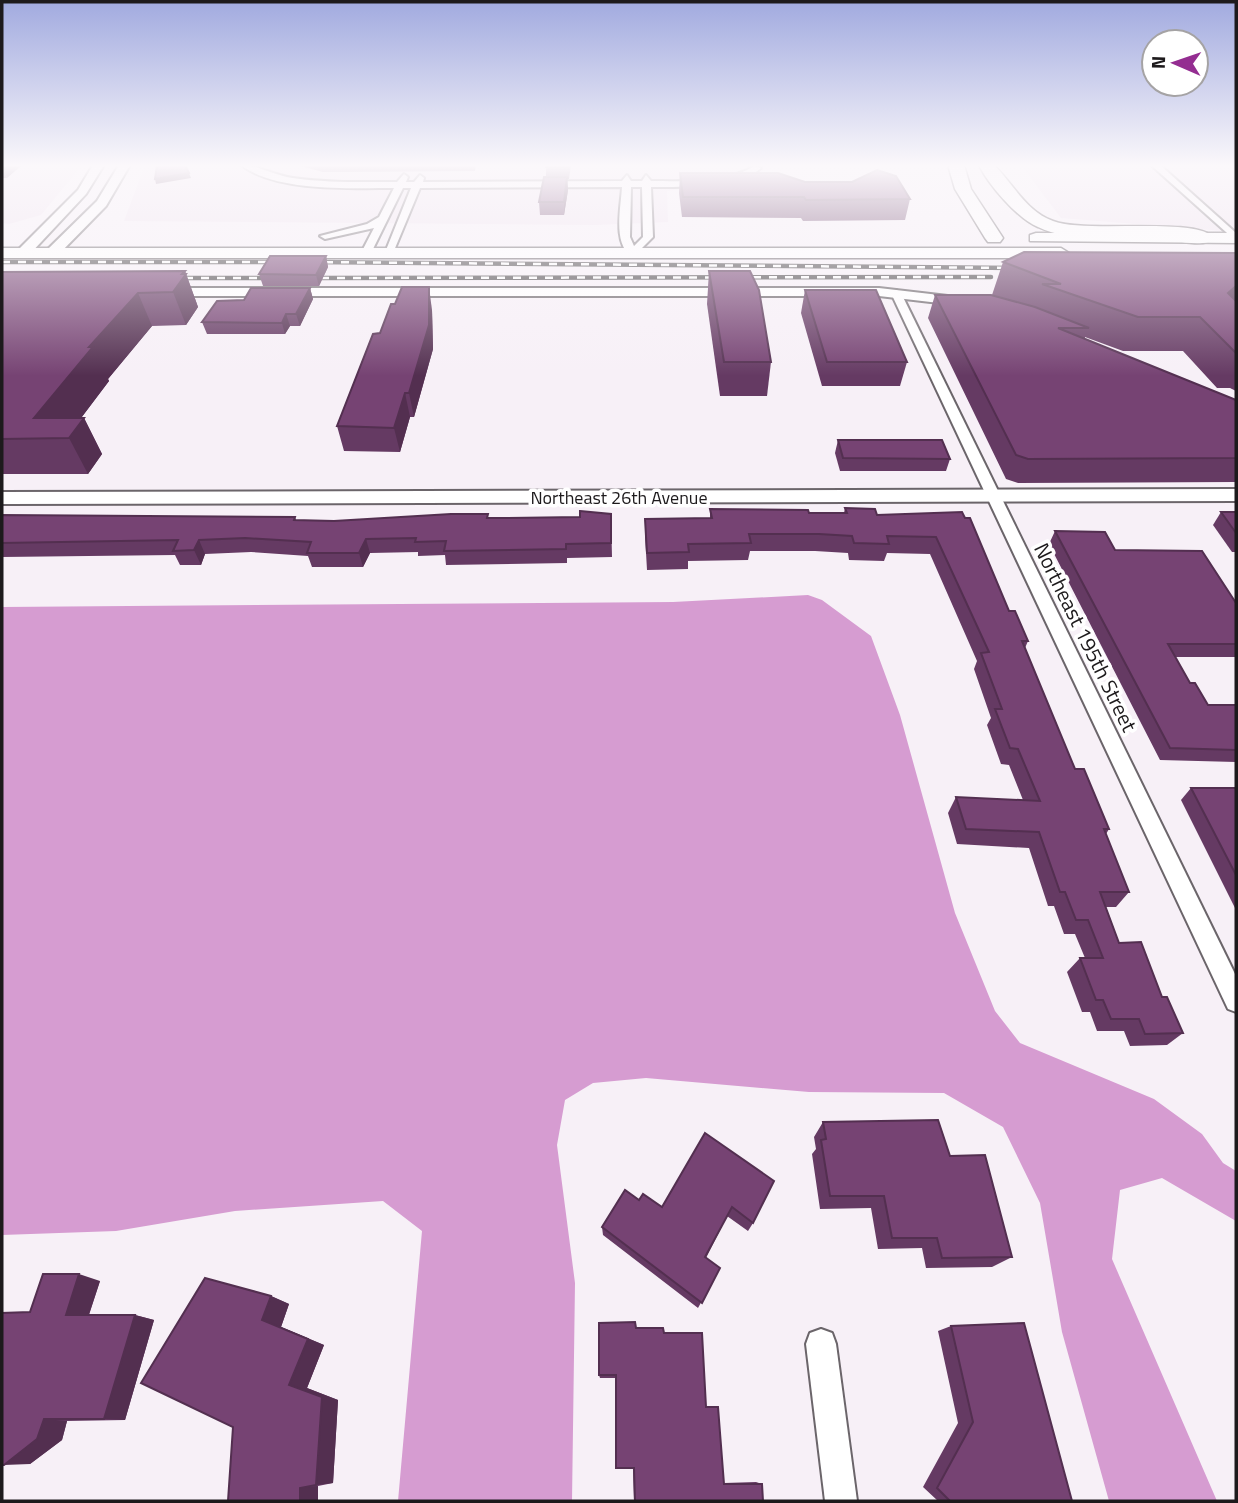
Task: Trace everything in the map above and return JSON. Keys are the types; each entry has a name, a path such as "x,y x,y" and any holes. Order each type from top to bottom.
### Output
{"highway":[{"path":"1024,235 1030,246"},
{"path":"1182,235 1205,238"}],"main road":[{"path":"15,236 97,236"},
{"path":"137,236 995,238 1030,246 1093,253 1236,253"},
{"path":"995,238 1003,254"},
{"path":"2,253 1003,254 1030,246 1236,238"},
{"path":"1093,253 1131,247 1225,246 1236,238"}],"street":[{"path":"23,253 42,236"},
{"path":"53,252 70,236"},
{"path":"366,253 374,236"},
{"path":"388,253 396,237"},
{"path":"625,237 633,254 648,237"},
{"path":"145,292 896,293 979,305"},
{"name":"Northeast 195th Street","path":"896,293 1236,1001"},
{"name":"Northeast 26th Avenue","path":"2,498 1236,495"},
{"path":"821,1344 841,1501"}],"shaded area":[{"path":"808,595 822,600 871,636 900,715 955,913 995,1011 1020,1043 1154,1099 1202,1134 1223,1163 1236,1171 1236,1221 1162,1178 1120,1190 1112,1259 1217,1501 1109,1501 1062,1332 1040,1203 1003,1127 944,1093 809,1092 646,1078 593,1083 565,1100 557,1145 575,1283 572,1501 398,1501 422,1231 383,1201 235,1211 116,1231 2,1235 2,607 673,602"}],"building":[{"path":"1024,252 1236,253 1236,286 1228,293 1236,301 1236,353 1200,317 1138,317 1042,284 1061,284 1003,262"},
{"path":"270,256 326,256 316,275 259,274"},
{"path":"185,271 182,274 186,274 173,292 138,293 89,347 93,347 34,418 84,418 69,438 2,439 2,272"},
{"path":"709,271 750,271 759,290 771,362 724,362"},
{"path":"402,287 429,287 429,325 409,393 405,393 394,428 337,426 373,334 380,333 391,304 395,304"},
{"path":"251,288 310,288 296,314 286,314 282,323 202,322 217,301 244,300"},
{"path":"805,290 876,290 907,362 827,362"},
{"path":"935,295 991,295 1035,307 1089,328 1058,328 1236,400 1236,458 1028,459 1016,455"},
{"path":"838,440 942,440 950,459 843,458"},
{"path":"845,508 875,509 877,515 962,512 965,518 970,518 1009,611 1015,611 1028,641 1022,641 1075,769 1084,769 1109,829 1104,829 1129,892 1100,892 1119,943 1141,942 1162,997 1167,997 1183,1033 1145,1034 1139,1019 1111,1019 1103,1000 1096,1000 1080,958 1103,958 1088,920 1076,920 1065,892 1060,892 1039,832 966,829 956,797 1040,801 1018,749 1010,748 995,709 1002,709 981,653 989,652 936,537 887,536 889,544 854,543 852,536 749,534 751,543 688,544 689,552 647,553 645,519 712,518 710,509 847,513"},
{"path":"580,511 611,514 611,543 566,544 566,549 444,551 446,541 415,542 416,538 366,539 359,553 307,553 311,542 245,538 199,540 194,550 173,551 178,540 2,543 2,515 295,517 294,520 334,521 451,514 488,514 487,518 580,517"},
{"path":"1221,512 1236,512 1236,533"},
{"path":"1055,531 1105,532 1115,550 1202,551 1236,603 1236,644 1168,644 1190,683 1195,683 1208,705 1236,705 1236,750 1170,748"},
{"path":"1191,788 1236,788 1236,875"},
{"path":"938,1120 950,1156 985,1155 1012,1257 942,1258 937,1238 892,1238 884,1196 830,1196 821,1140 826,1139 823,1122"},
{"path":"705,1133 774,1181 753,1223 732,1207 705,1257 720,1268 702,1303 602,1227 625,1190 639,1200 643,1194 662,1207"},
{"path":"43,1274 79,1274 66,1315 135,1315 104,1419 44,1419 37,1439 2,1465 2,1313 30,1312"},
{"path":"205,1278 271,1296 262,1320 308,1339 289,1385 322,1397 316,1485 300,1488 300,1501 228,1501 233,1427 141,1383"},
{"path":"635,1322 636,1328 663,1328 664,1333 702,1333 706,1407 718,1407 724,1484 762,1484 763,1501 635,1501 634,1468 616,1468 616,1375 599,1375 599,1323"},
{"path":"1024,1323 1072,1501 950,1501 937,1488 973,1422 951,1326"}],"railway":[{"path":"2,262 284,262"},
{"path":"309,262 1019,268"},
{"path":"305,278 991,277"},
{"path":"169,278 281,278"}]}
